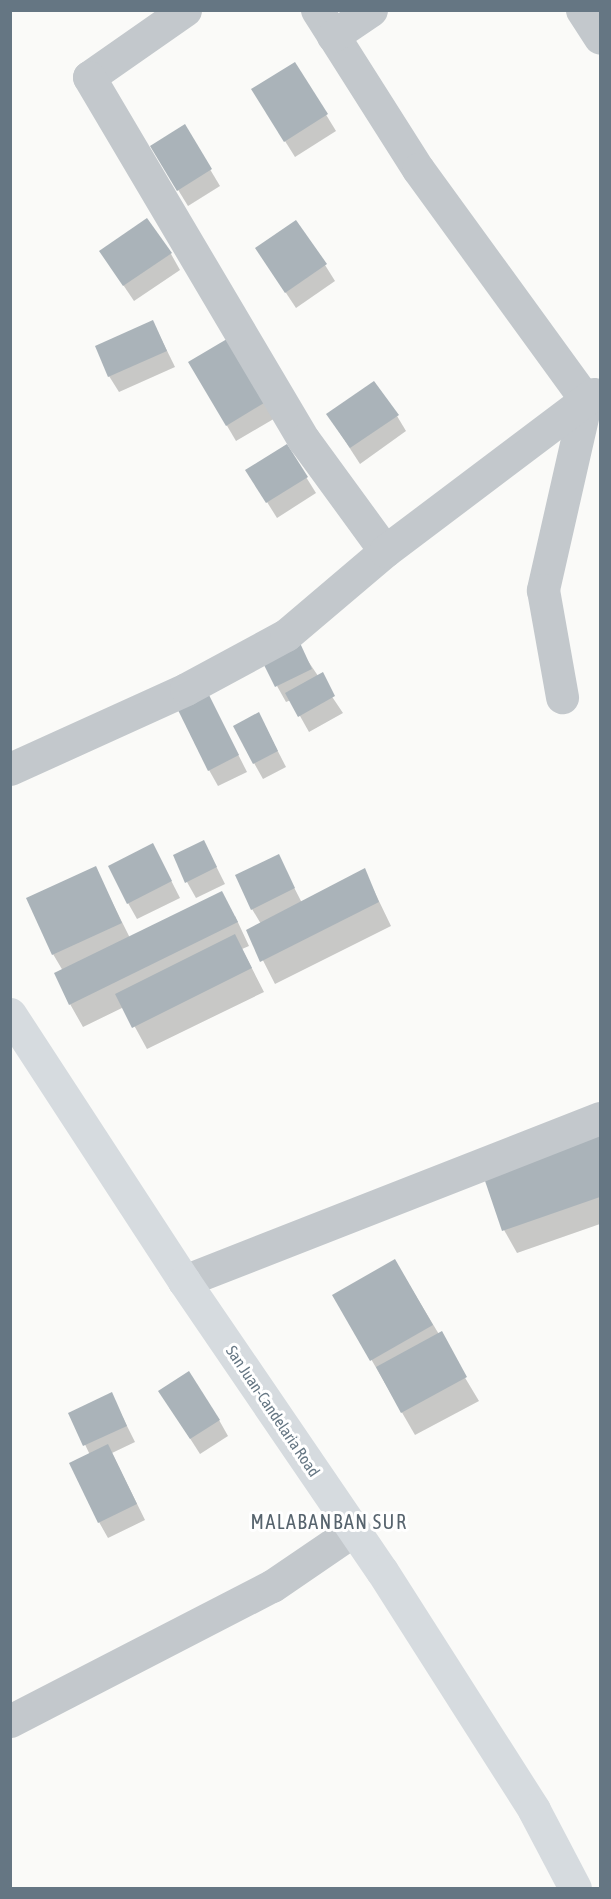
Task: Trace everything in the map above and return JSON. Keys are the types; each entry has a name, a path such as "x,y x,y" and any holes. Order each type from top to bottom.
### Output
{"main road":[{"name":"San Juan-Candelaria Road","path":"10,1014 184,1281 354,1530 534,1810 594,1888"},
{"name":"San Juan-Candelaria Road","path":"534,1810 575,1888"}],"street":[{"path":"185,10 89,77 304,440 385,550"},
{"path":"371,10 325,23 418,169 593,394"},
{"path":"582,10 600,38"},
{"path":"10,769 186,688 286,634 385,550 593,394"},
{"path":"562,697 543,590 593,394"},
{"path":"184,1281 600,1118"},
{"path":"10,1721 272,1586 354,1530"}],"building":[{"path":"295,62 328,114 284,142 251,89"},
{"path":"185,124 212,169 177,191 150,146"},
{"path":"147,218 172,253 123,286 99,251"},
{"path":"296,220 327,264 285,293 255,248"},
{"path":"153,320 167,351 108,377 95,346"},
{"path":"232,336 269,400 226,426 188,362"},
{"path":"374,381 399,415 350,448 326,414"},
{"path":"287,444 308,477 266,503 245,470"},
{"path":"300,643 312,669 275,687 262,661"},
{"path":"323,672 335,696 298,717 285,693"},
{"path":"207,691 239,755 208,771 176,706"},
{"path":"259,712 278,751 253,764 233,726"},
{"path":"204,840 217,867 185,883 173,855"},
{"path":"153,843 172,881 127,904 108,866"},
{"path":"279,854 295,888 251,910 235,875"},
{"path":"96,866 122,923 52,955 26,898"},
{"path":"365,868 379,902 260,962 246,930"},
{"path":"222,891 238,922 69,1005 54,973"},
{"path":"235,934 252,968 132,1028 115,994"},
{"path":"600,1133 600,1197 502,1231 483,1175"},
{"path":"395,1259 433,1325 370,1361 332,1295"},
{"path":"442,1331 467,1377 401,1413 376,1367"},
{"path":"189,1371 220,1420 190,1439 158,1391"},
{"path":"112,1392 127,1426 83,1446 68,1413"},
{"path":"108,1444 137,1504 98,1523 69,1463"}],"district":[{"name":"MALABANBAN SUR","path":"329,1521"}]}
